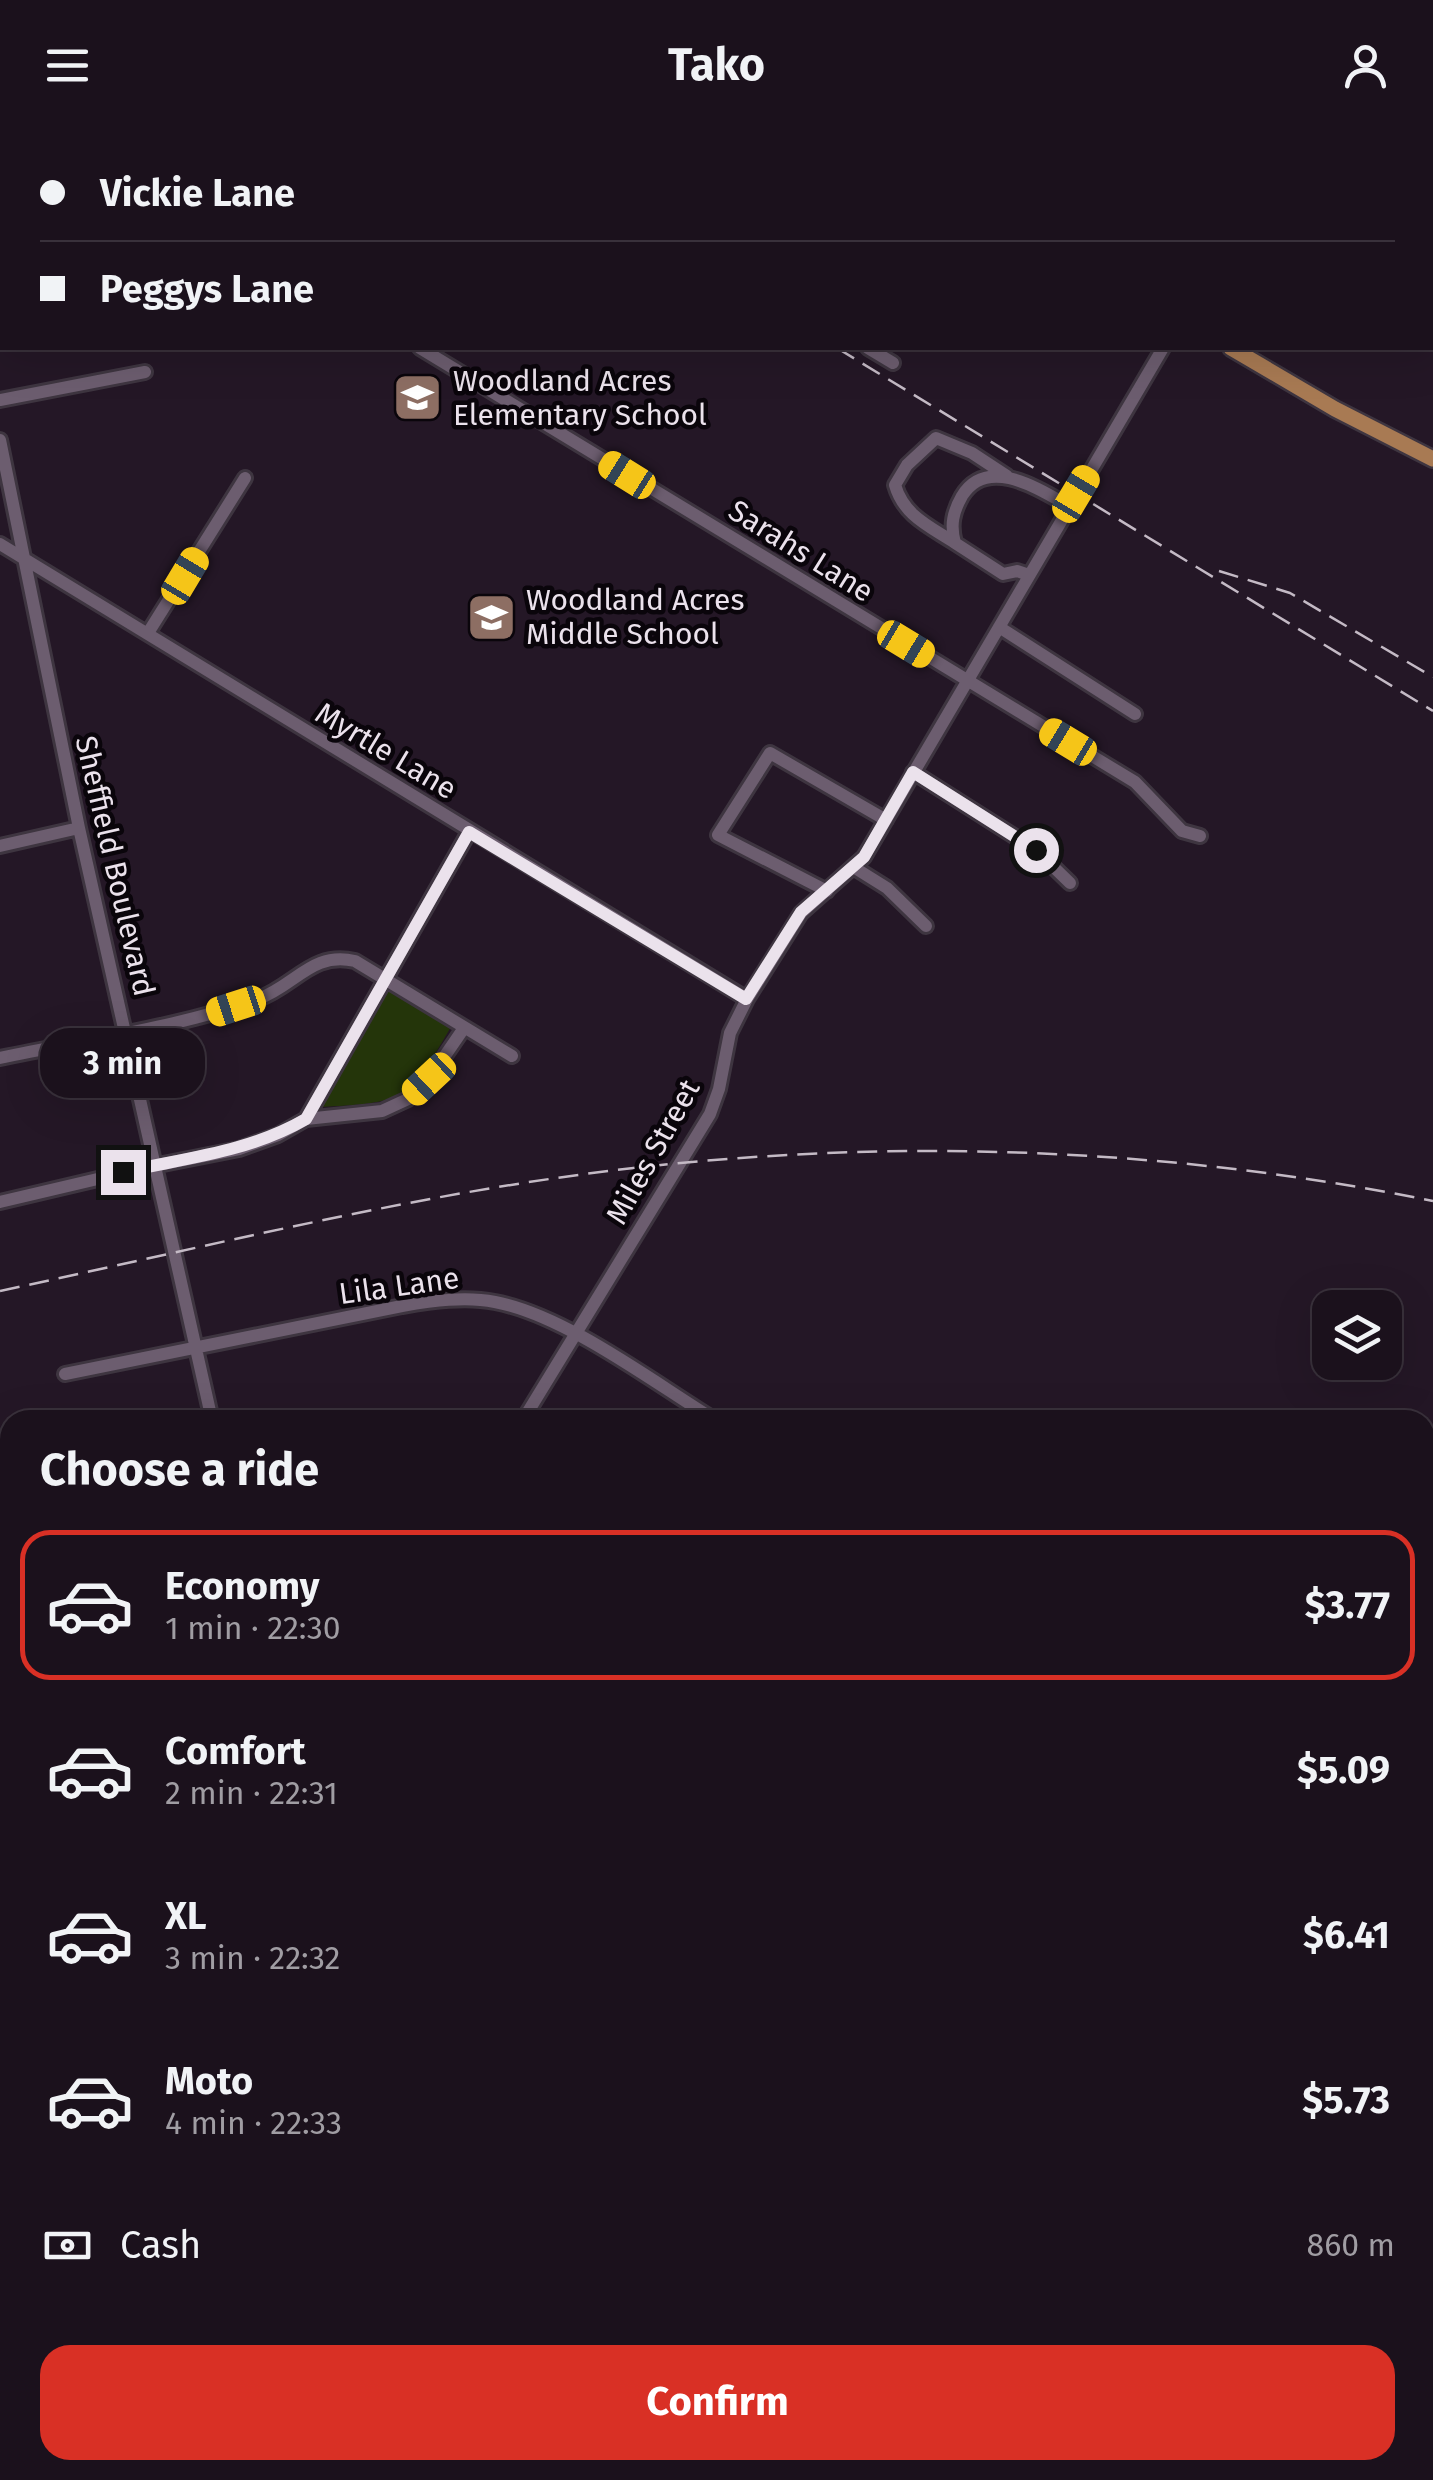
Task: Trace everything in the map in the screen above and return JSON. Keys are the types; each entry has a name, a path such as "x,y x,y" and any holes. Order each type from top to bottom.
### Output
{"main road":[{"path":"1234,350 1335,409 1433,459"}],"street":[{"name":"Sarahs Lane","path":"423,350 1134,782 1182,830 1200,836"},
{"path":"871,350 893,363"},
{"name":"Miles Street","path":"529,1410 710,1114 730,1033 746,999 801,912 855,868 886,820 1162,350"},
{"path":"0,400 145,372"},
{"path":"1029,576 1017,570 1003,574 909,514 896,485 907,465 936,438 972,453 1007,476 1069,506"},
{"name":"Sheffield Boulevard","path":"0,440 80,828 127,1031 152,1166 209,1410"},
{"path":"955,543 951,528 964,492 979,479 1007,476"},
{"path":"148,634 245,478"},
{"name":"Myrtle Lane","path":"0,544 746,999"},
{"path":"999,628 1135,714"},
{"path":"827,890 718,835 770,753 886,820"},
{"path":"913,772 1036,850 1070,883"},
{"path":"0,846 80,828"},
{"path":"306,1119 469,832"},
{"path":"855,868 887,888 926,926"},
{"path":"0,1058 212,1013 283,988 318,961 338,957 355,961 512,1056"},
{"path":"0,1202 239,1150 306,1119 382,1111 408,1099 429,1079 464,1028"},
{"name":"Lila Lane","path":"64,1374 446,1300 492,1301 525,1310 575,1334 699,1410"}],"green space":[{"path":"386,988 451,1027 424,1071 401,1094 369,1103 317,1107"}],"railway":[{"path":"840,350 1433,711"},
{"path":"1219,571 1290,593 1433,677"},
{"path":"0,1291 324,1220 488,1189 749,1157 945,1151 1142,1160 1337,1183 1433,1201"}],"place":[{"name":"Woodland Acres Elementary School","path":"418,398"},
{"name":"Woodland Acres Middle School","path":"491,617"}],"route":[{"path":"123,1172 239,1150 306,1119 469,832 746,999 801,912 864,857 913,772 1036,850"}]}
